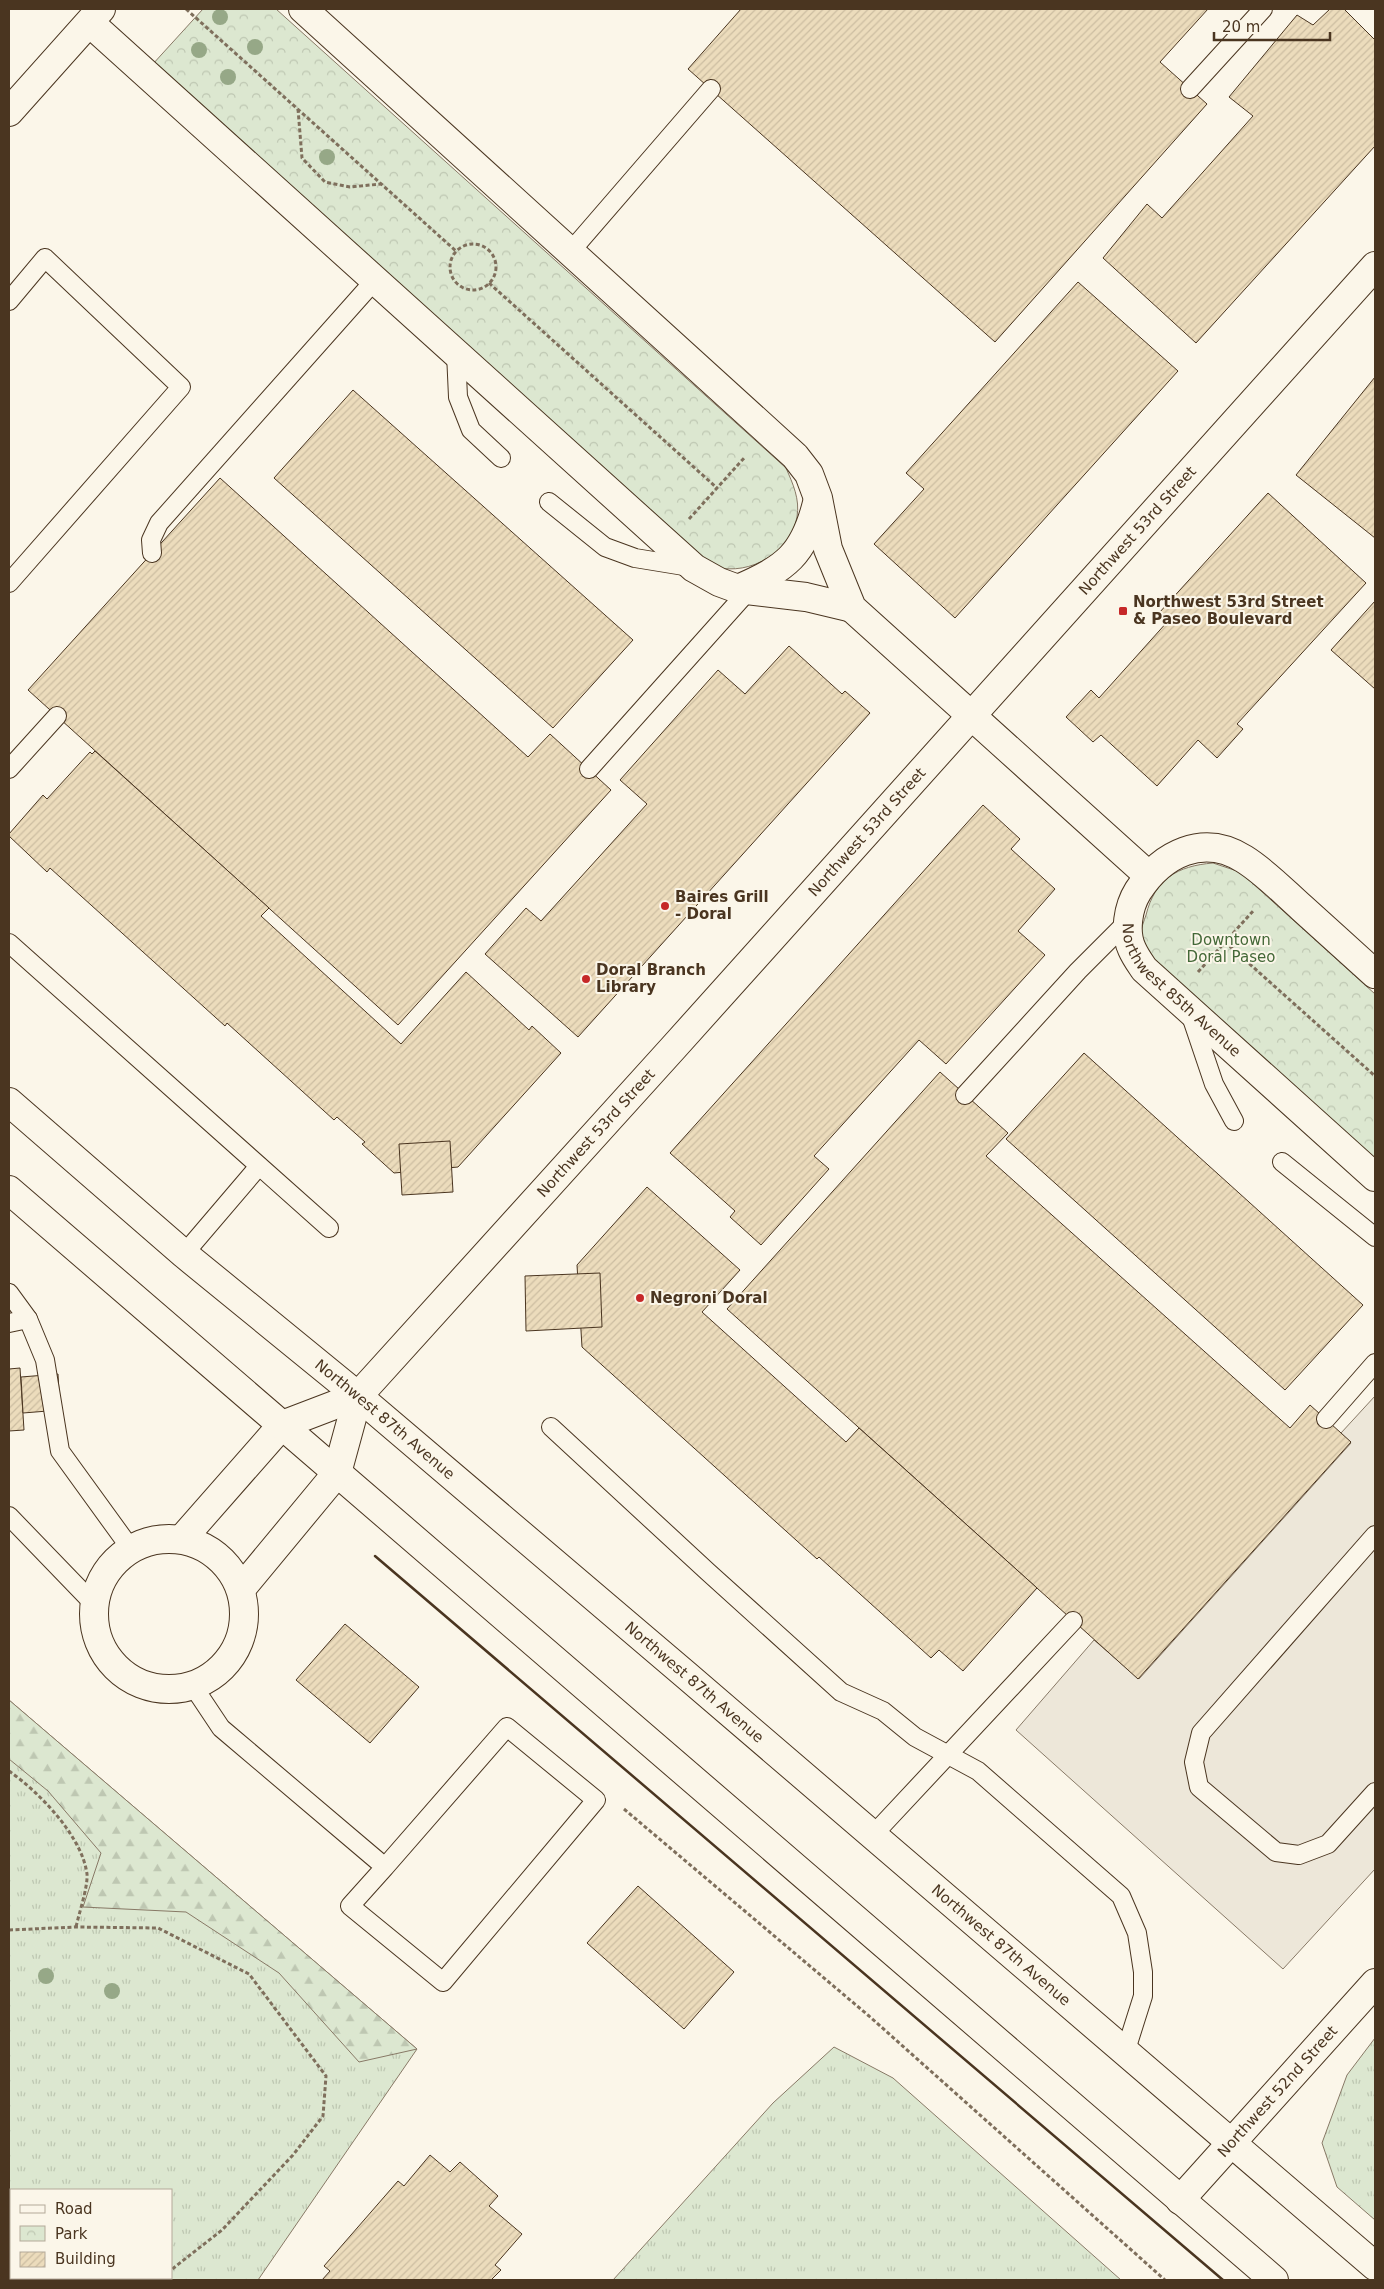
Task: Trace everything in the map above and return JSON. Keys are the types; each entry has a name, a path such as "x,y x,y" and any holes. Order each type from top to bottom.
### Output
{"street":[{"path":"303,9 795,456 808,474 818,498 828,550 852,608 1148,875"},
{"path":"9,112 96,16 375,280 694,568 719,582 744,589 806,597 852,608"},
{"name":"Northwest 53rd Street","path":"282,1425 358,1396 609,1120 1375,266"},
{"path":"744,589 788,562 802,544 812,525 818,498"},
{"name":"Northwest 85th Avenue","path":"1375,974 1245,859 1227,851 1206,847 1185,851 1166,861 1148,875 1134,898 1128,922 1132,949 1144,969 1375,1177"},
{"name":"Northwest 87th Avenue","path":"9,1102 184,1254 358,1396 1375,2266"},
{"path":"9,1190 1274,2280"},
{"name":"Northwest 53rd Street","path":"337,1473 358,1396"},
{"path":"182,1539 282,1425"},
{"path":"242,1589 337,1473"},
{"path":"164,1538 182,1539 207,1548 228,1565 242,1589 245,1613 242,1636 231,1658 214,1675 194,1686 167,1690 140,1685 117,1670 101,1648 93,1622 93,1603 103,1577 115,1561 131,1549 147,1542 164,1538"},
{"name":"Northwest 52nd Street","path":"1180,2200 1375,1983"}],"lane":[{"path":"1190,89 1263,9"},
{"path":"571,251 711,89"},
{"path":"9,583 180,387 45,258 10,299"},
{"path":"152,553 150,540 159,523 375,280"},
{"path":"456,353 458,397 471,430 501,458"},
{"path":"549,502 605,547 635,558 694,568"},
{"path":"589,769 744,589"},
{"path":"9,768 57,716"},
{"path":"965,1095 1078,971 1128,922"},
{"path":"9,942 329,1228"},
{"path":"1189,1010 1214,1084 1234,1120"},
{"path":"1282,1162 1375,1237"},
{"path":"184,1254 259,1166"},
{"path":"9,1293 28,1319 45,1360 60,1451 131,1549"},
{"path":"9,1323 28,1319"},
{"path":"1326,1419 1375,1363"},
{"path":"551,1427 842,1692 883,1711 915,1737 948,1753 978,1771 1121,1896 1137,1933 1143,1972 1142,1996 1125,2053"},
{"path":"9,1516 93,1603"},
{"path":"1375,1535 1202,1734 1194,1762 1199,1787 1276,1852 1299,1855 1328,1844 1375,1792"},
{"path":"873,1835 1073,1621"},
{"path":"194,1686 221,1728 385,1867"},
{"path":"507,1727 596,1800 443,1982 350,1906 385,1867 507,1727"}],"path":[{"path":"186,9 456,251"},
{"path":"298,109 302,158 325,182 350,187 381,184"},
{"path":"468,244 483,246 490,251 496,265 495,272 489,283 480,289 472,290 459,285 454,280 450,266 456,251 468,244"},
{"path":"489,283 717,488"},
{"path":"667,543 768,431"},
{"path":"1194,976 1255,908"},
{"path":"1225,942 1375,1076"},
{"path":"9,1771 37,1792 79,1846 87,1875 76,1927"},
{"path":"596,1800 622,1807 824,1978 1165,2280"},
{"path":"9,1930 76,1927 158,1928 249,1974 326,2076 323,2116 293,2155 222,2230 172,2269"}],"green space":[{"path":"203,9 276,9 786,468 795,492 798,510 793,530 787,541 778,551 755,564 742,568 716,567 702,561 152,65"},
{"name":"Downtown Doral Paseo","path":"1213,863 1240,872 1375,994 1375,1162 1153,963 1141,938 1141,934 1155,892 1169,877 1178,871"},
{"path":"9,1700 417,2049 258,2280 9,2280"},
{"path":"9,1700 417,2049 359,2062 279,1973 186,1912 83,1907 101,1853 48,1791 9,1759"},
{"path":"1375,2038 1375,2220 1337,2187 1322,2143 1347,2075"},
{"path":"834,2047 893,2078 1121,2280 613,2280 773,2103"}],"shaded area":[{"path":"1375,1396 1375,1869 1283,1969 1016,1730 1094,1640 1139,1679 1351,1443 1341,1433"}],"building":[{"path":"741,9 1208,9 1160,62 1207,104 995,342 688,69"},
{"path":"1330,9 1344,9 1375,40 1375,146 1196,343 1103,258 1147,204 1162,218 1253,116 1229,97 1297,15 1313,25"},
{"path":"1078,282 1178,371 955,618 874,544 924,489 906,473"},
{"path":"1375,377 1375,538 1296,475"},
{"path":"353,390 633,640 553,728 274,478"},
{"path":"220,478 528,757 550,734 611,790 398,1025 28,690"},
{"path":"1268,493 1366,583 1237,724 1243,729 1217,758 1198,740 1157,786 1101,735 1093,742 1066,717 1091,690 1099,698 1168,621 1159,613"},
{"path":"1375,601 1375,689 1331,650"},
{"path":"789,646 842,694 845,691 870,713 578,1037 485,954 526,908 541,921 647,804 620,780 718,670 745,694"},
{"path":"95,751 269,908 261,916 401,1044 466,972 529,1030 532,1026 561,1053 458,1167 394,1173 362,1144 365,1142 337,1117 334,1120 227,1023 225,1026 50,868 47,872 9,836 43,795 47,799 90,752 92,754"},
{"path":"983,805 1020,839 1011,849 1055,889 1018,931 1045,955 946,1064 919,1040 814,1156 829,1169 761,1245 730,1217 735,1211 670,1153"},
{"path":"1084,1053 1363,1305 1285,1390 1006,1139"},
{"path":"940,1072 1008,1133 986,1156 1290,1428 1310,1405 1351,1442 1138,1679 727,1309"},
{"path":"450,1141 453,1192 402,1195 399,1144"},
{"path":"647,1187 740,1270 702,1312 846,1442 859,1428 1037,1588 963,1671 939,1650 931,1658 819,1557 817,1559 582,1347 577,1265"},
{"path":"600,1273 602,1327 526,1331 525,1276"},
{"path":"20,1368 24,1430 9,1431 9,1369"},
{"path":"58,1374 60,1410 23,1413 21,1377"},
{"path":"345,1624 419,1687 370,1743 296,1680"},
{"path":"638,1886 734,1972 684,2029 587,1943"},
{"path":"430,2155 450,2172 460,2162 498,2196 489,2206 522,2234 495,2265 501,2270 491,2280 322,2280 330,2271 324,2266 398,2181 404,2186"}],"wall":[{"path":"375,1556 1223,2280"}],"place":[{"name":"Northwest 53rd Street & Paseo Boulevard","path":"1123,611"},
{"name":"Baires Grill - Doral","path":"665,906"},
{"name":"Doral Branch Library","path":"586,979"},
{"name":"Negroni Doral","path":"640,1298"}]}
